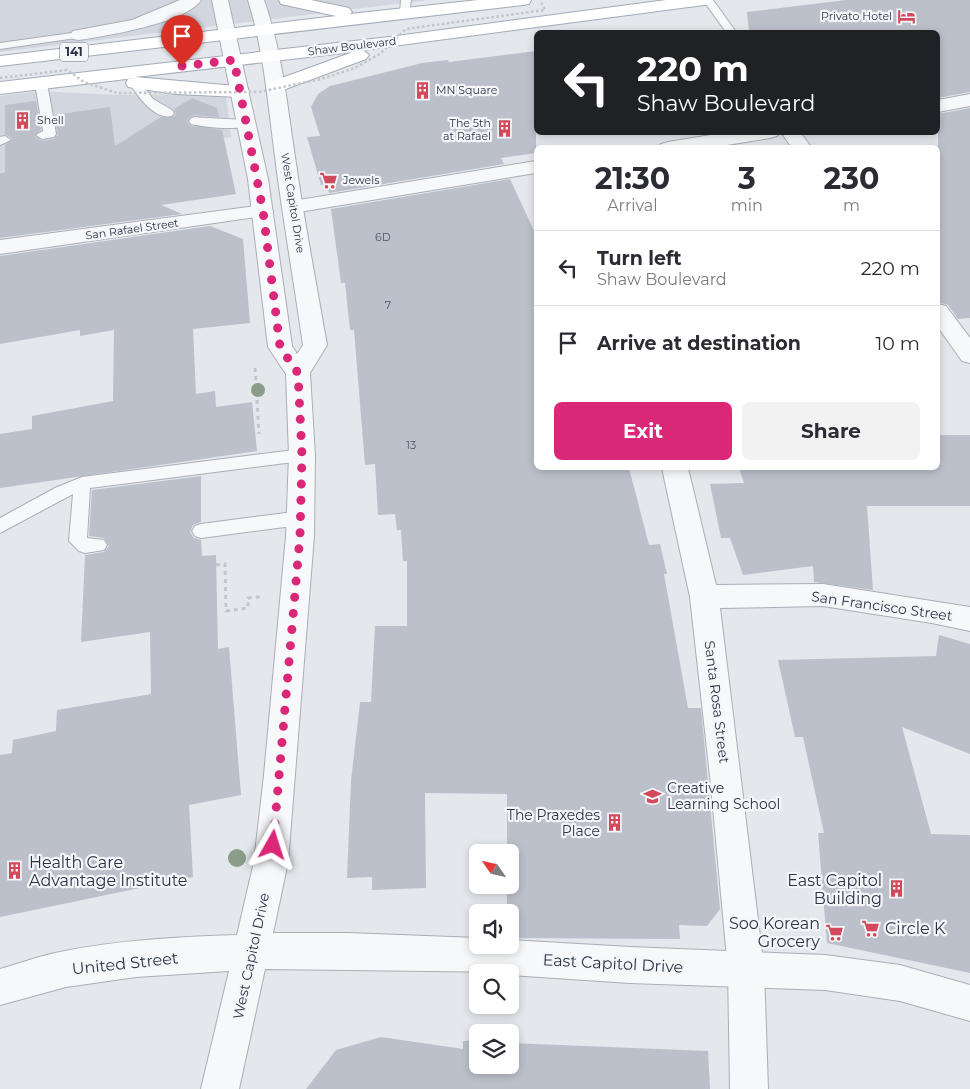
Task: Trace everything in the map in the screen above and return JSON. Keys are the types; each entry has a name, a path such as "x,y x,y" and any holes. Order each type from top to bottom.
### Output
{"main road":[{"path":"287,0 338,11 382,16"},
{"name":"Shaw Boulevard","path":"0,62 266,28 382,16 405,7 523,0"},
{"name":"Shaw Boulevard","path":"0,88 389,42 704,0"},
{"path":"78,35 148,43"},
{"path":"275,87 316,73 389,42"},
{"path":"91,77 176,88 240,91"}],"street":[{"path":"78,35 139,24 158,18 193,0"},
{"path":"220,0 247,123 263,211 280,347 298,373"},
{"name":"West Capitol Drive","path":"220,1089 271,862 301,518 302,455 298,373 315,344 275,87 272,56 266,28 256,0"},
{"path":"940,106 970,100"},
{"path":"687,145 751,135"},
{"path":"293,207 534,167"},
{"name":"San Rafael Street","path":"0,247 263,211"},
{"path":"940,313 970,355"},
{"name":"Santa Rosa Street","path":"675,470 704,597 746,969 748,1089"},
{"name":"San Francisco Street","path":"704,597 822,595 932,611 970,619"},
{"name":"East Capitol Drive","path":"252,952 445,953 634,965 811,971 890,981 970,1003"},
{"name":"United Street","path":"0,986 65,969 143,960 252,952"}],"lane":[{"path":"708,0 730,30"},
{"path":"0,46 78,35"},
{"path":"135,82 149,102 168,113"},
{"path":"41,83 50,134 42,135"},
{"path":"195,121 223,124 247,123"},
{"path":"0,526 26,514 53,496 82,483 302,455"},
{"path":"82,483 78,541 85,546 98,545"},
{"path":"201,531 301,518"}],"path":[{"path":"0,78 67,70 73,77 101,90 117,93 250,92 321,79 355,68 382,53 406,29 545,10 540,0"},
{"path":"216,565 225,564 226,611 248,608 248,598 263,597"}],"shaded area":[{"path":"0,0 428,0 0,52"},
{"path":"41,91 114,95 226,94 231,137 0,172 0,96"}],"building":[{"path":"846,0 970,0 970,92 940,98 940,30 749,30 747,12"},
{"path":"534,51 534,135 536,135 536,145 534,145 534,153 501,158 504,164 329,193 327,184 321,185 307,137 320,136 311,107 318,94 330,86 422,63 448,60 449,62"},
{"path":"192,98 217,108 219,117 195,115 189,117 187,122 191,126 222,130 236,194 161,205 182,214 0,238 0,173 5,172 5,145 13,139 5,134 5,105 36,101 41,130 34,136 42,141 54,139 58,135 54,115 110,107 115,146 161,117 174,117 176,114 174,109"},
{"path":"970,108 970,318 958,319 948,305 940,303 940,145 938,145 938,135 940,135 940,114"},
{"path":"510,179 534,231 534,470 630,470 649,545 660,544 667,574 664,574 688,708 701,708 720,909 707,926 679,925 680,939 519,938 519,904 507,904 507,894 519,894 519,844 507,844 507,794 425,793 426,888 372,890 372,877 347,878 351,781 360,702 371,702 375,626 407,626 407,561 403,561 401,530 397,530 395,514 378,515 375,464 365,465 354,330 350,330 345,283 341,283 331,209"},
{"path":"210,226 243,239 250,323 193,329 196,394 215,391 216,407 252,402 257,451 0,488 0,434 32,429 32,416 113,401 114,330 80,336 80,330 0,344 0,256"},
{"path":"940,435 970,435 970,506 867,506 873,590 814,582 813,566 743,575 730,538 721,538 710,484 744,483 740,470 940,470"},
{"path":"201,476 201,522 193,525 190,532 194,538 201,540 202,556 216,555 218,649 229,647 241,795 189,805 193,877 0,917 0,755 12,753 13,740 56,731 57,710 151,694 150,632 81,642 85,555 104,552 109,546 104,538 89,536 92,490"},
{"path":"939,635 970,644 970,754 902,727 931,834 970,835 970,973 827,943 818,833 824,833 803,737 795,737 778,660 936,656"},
{"path":"381,1037 463,1049 463,1041 469,1041 469,1074 519,1074 519,1043 708,1051 710,1089 306,1089 336,1050"}],"place":[{"name":"Privato Hotel","path":"906,16"},
{"name":"MN Square","path":"422,90"},
{"name":"Shell","path":"23,120"},
{"name":"The 5th at Rafael","path":"505,129"},
{"name":"Jewels","path":"329,180"},
{"name":"Creative Learning School","path":"653,796"},
{"name":"The Praxedes Place","path":"614,823"},
{"name":"Health Care Advantage Institute","path":"15,871"},
{"name":"East Capitol Building","path":"896,889"},
{"name":"Circle K","path":"871,928"},
{"name":"Soo Korean Grocery","path":"834,932"}],"route":[{"path":"182,66 234,60 258,179 280,347 298,373 302,455 301,518 273,845"}]}
